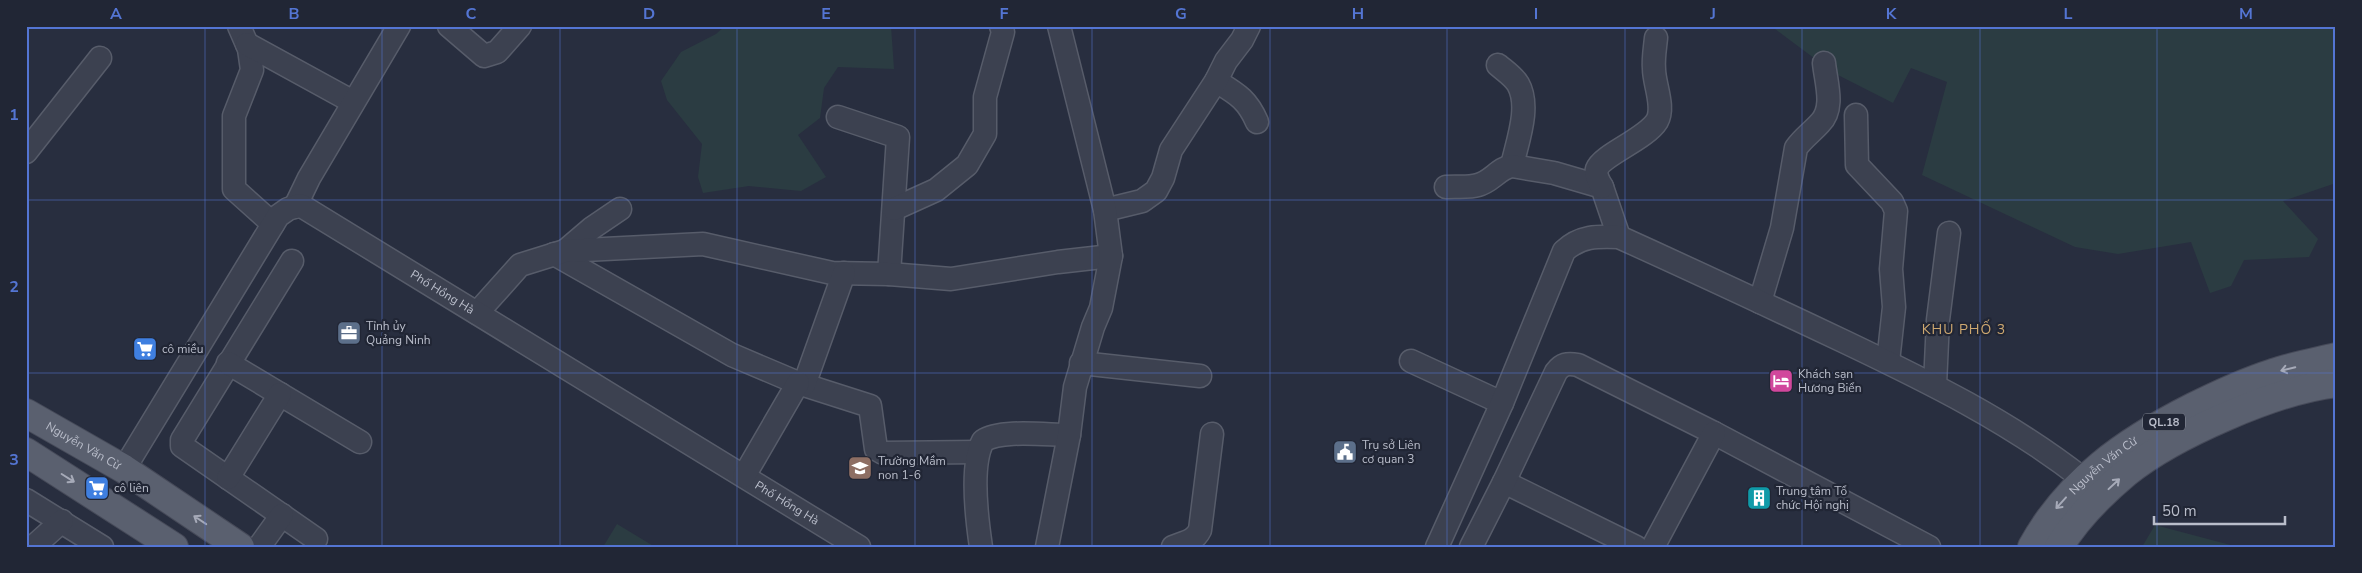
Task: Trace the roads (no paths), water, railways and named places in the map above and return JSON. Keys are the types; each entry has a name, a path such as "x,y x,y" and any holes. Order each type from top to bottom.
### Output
{"main road":[{"name":"Nguyễn Văn Cừ","path":"2032,547 2052,513 2083,479 2117,451 2176,416 2222,392 2273,373 2336,357"},
{"name":"Nguyễn Văn Cừ","path":"2059,547 2088,509 2127,473 2177,441 2268,400 2319,385 2336,383"},
{"name":"Nguyễn Văn Cừ","path":"26,413 124,469 240,547"},
{"path":"26,452 174,547"}],"street":[{"path":"124,469 278,216 295,207 309,178 399,26"},
{"path":"449,26 484,56 497,52 520,26"},
{"path":"894,209 936,190 967,165 985,134 985,97 1003,32 1001,26"},
{"path":"1047,547 1081,363 1101,308 1111,256 1105,210 1059,26"},
{"path":"1105,210 1142,201 1156,191 1163,178 1171,150 1216,82 1249,26"},
{"path":"243,35 354,102"},
{"path":"243,35 252,70 234,116 234,189 273,224"},
{"path":"1619,237 1597,176 1597,169 1603,162 1636,140 1658,120 1660,112 1654,69 1656,38"},
{"path":"28,147 100,58"},
{"path":"1760,302 1782,228 1796,148 1802,138 1821,123 1829,110 1824,64"},
{"path":"1498,65 1514,78 1519,86 1522,100 1522,116 1512,166"},
{"path":"1216,82 1240,96 1250,105 1257,122"},
{"path":"1856,115 1857,165 1892,202 1896,211 1891,269 1894,307 1888,362"},
{"path":"838,116 898,137 889,274"},
{"path":"1446,187 1478,185 1491,179 1506,167 1512,166 1547,172 1602,187"},
{"name":"Phố Hồng Hà","path":"295,207 300,205 315,212 858,547"},
{"path":"560,253 620,209"},
{"path":"1935,385 1938,320 1949,233"},
{"path":"1436,547 1502,403 1564,251 1572,244 1587,237 1619,237 1888,362 1999,420 2057,458 2083,479"},
{"path":"477,312 520,265 560,253 703,244 832,273 889,274 952,279 1058,262 1111,256"},
{"path":"560,253 732,355 801,384 870,406 876,449 883,453 978,452"},
{"path":"292,261 228,362 182,440 182,446 316,539"},
{"path":"744,476 801,384 844,273"},
{"path":"1411,361 1502,403"},
{"path":"228,362 360,442"},
{"path":"1081,363 1200,376"},
{"path":"1471,547 1556,372 1560,366 1568,363 1578,365 1714,433 1905,541 1929,547"},
{"path":"228,478 280,394"},
{"path":"1653,547 1714,433"},
{"path":"1173,547 1188,543 1197,536 1200,530 1212,434"},
{"path":"981,547 976,498 978,452 983,441 994,436 1069,435"},
{"path":"1504,482 1636,547"},
{"path":"26,500 102,547"},
{"path":"259,547 282,515"},
{"path":"32,547 62,521"}],"place":[{"name":"Tỉnh ủy Quảng Ninh","path":"349,333"},
{"name":"cô miều","path":"145,349"},
{"name":"Khách sạn Hương Biển","path":"1781,381"},
{"name":"Trụ sở Liên cơ quan 3","path":"1345,452"},
{"name":"Trường Mầm non 1-6","path":"860,468"},
{"name":"cô liên","path":"97,488"},
{"name":"Trung tâm Tổ chức Hội nghị","path":"1759,498"}],"district":[{"name":"KHU PHỐ 3","path":"1964,329"}]}
